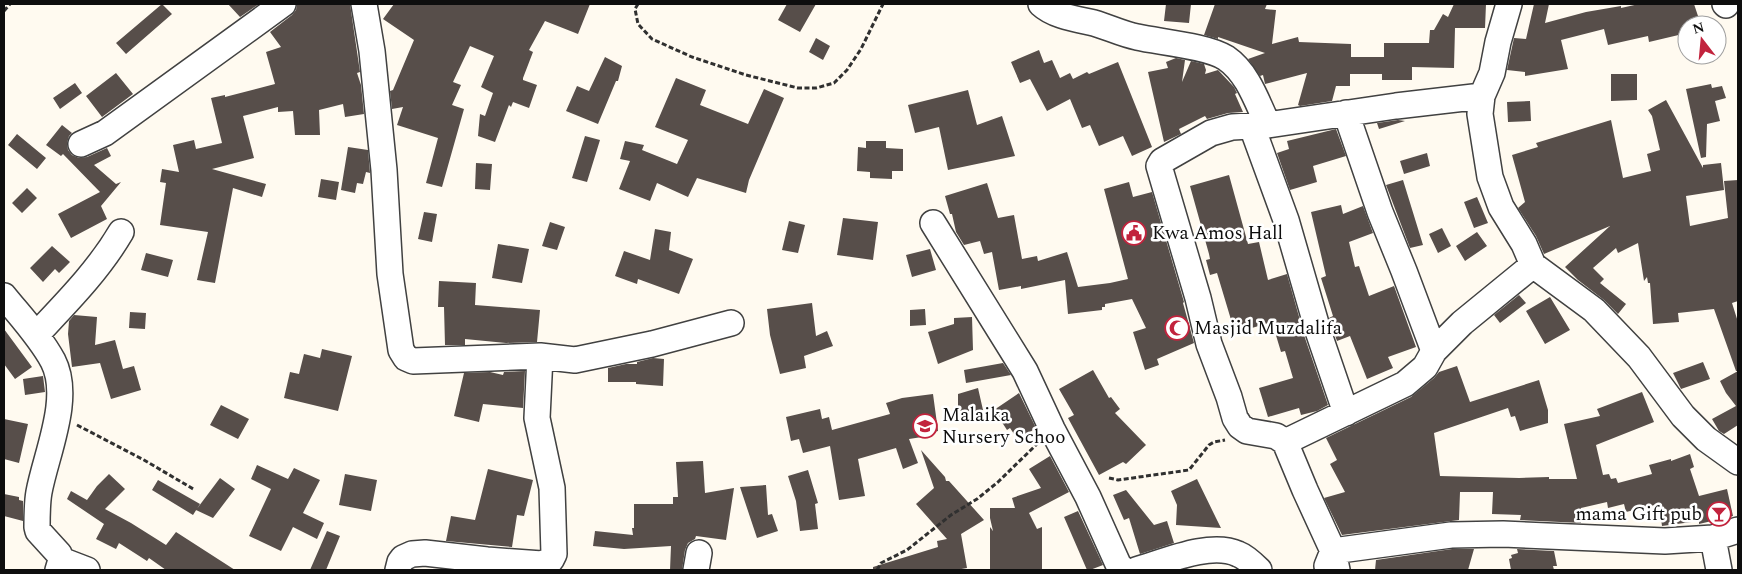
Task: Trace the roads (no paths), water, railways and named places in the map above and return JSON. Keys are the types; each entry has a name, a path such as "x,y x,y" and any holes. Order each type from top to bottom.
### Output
{"street":[{"path":"81,144 105,133 283,4"},
{"path":"364,4 372,51 384,170 390,274 402,354 413,361 540,356 575,360 652,344 731,323"},
{"path":"1040,4 1069,17 1106,26 1135,36 1195,48 1225,58 1244,76 1253,92 1260,126 1286,220 1346,413"},
{"path":"1508,4 1492,73 1482,96 1480,114 1490,177 1501,207 1524,244 1533,265 1594,310 1639,357 1683,416 1706,439 1738,462"},
{"path":"1482,96 1260,126 1232,127 1211,133 1162,161 1159,166 1198,298 1209,344 1235,418 1240,426 1247,431 1276,436 1285,442 1332,564 1451,535 1503,534 1665,541 1713,538 1738,530"},
{"path":"1346,113 1380,212 1434,351"},
{"path":"933,223 1025,370 1052,429 1088,496 1118,564 1123,570"},
{"path":"36,335 85,282 110,251 121,232"},
{"path":"1285,442 1405,384 1425,367 1434,351 1462,323 1533,265"},
{"path":"4,296 36,335 53,361 57,374 59,415 39,492 37,527 57,550 59,565 87,570"},
{"path":"398,570 403,558 412,554 425,553 542,564 551,560 554,554 552,488 537,418 540,356"},
{"path":"1713,538 1719,570"},
{"path":"1136,570 1211,550 1230,551 1239,554 1248,559 1259,570"}],"place":[{"name":"Kwa Amos Hall","path":"1134,233"},
{"name":"Masjid Muzdalifa","path":"1177,328"},
{"name":"Malaika Nursery Schoo","path":"925,426"},
{"name":"mama Gift pub","path":"1719,514"}]}
